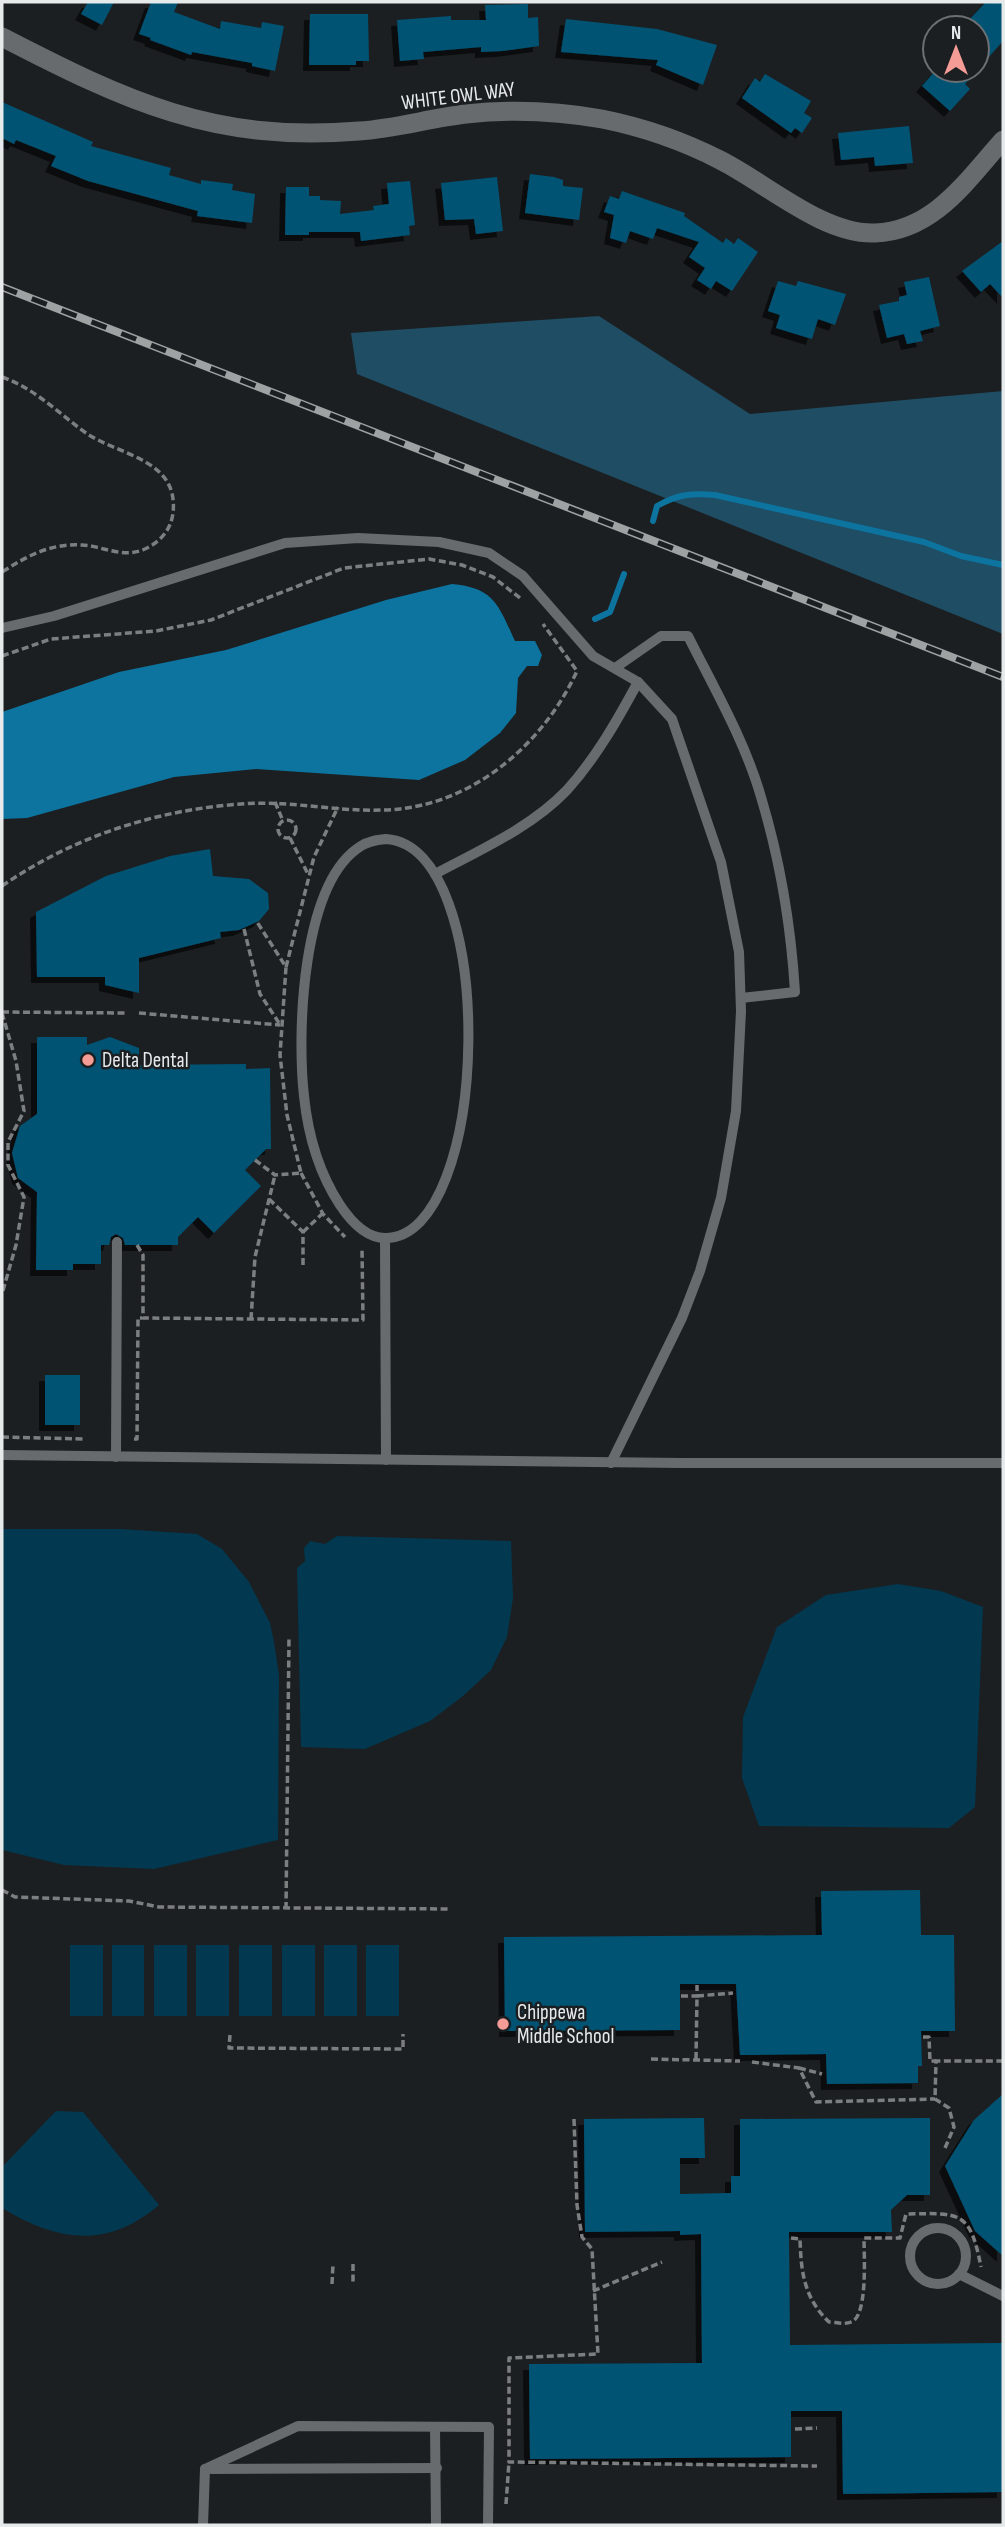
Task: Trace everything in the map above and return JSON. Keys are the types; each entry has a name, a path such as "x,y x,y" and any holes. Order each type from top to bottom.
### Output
{"street":[{"name":"WHITE OWL WAY","path":"2,37 122,97 222,126 327,133 500,111 569,114 613,122 692,147 826,222 857,232 889,232 930,216 1003,141"}],"lane":[{"path":"2,628 54,616 285,543 358,538 439,542 489,553 523,576 593,656 638,682 672,719 716,849 738,952 741,998 736,1111 720,1198 682,1318 611,1463"},
{"path":"615,668 661,636 688,636 734,729 761,796 791,930 795,992 741,998"},
{"path":"435,874 529,821 566,790 597,751 638,682"},
{"path":"397,839 417,851 435,874 458,937 467,987 470,1045 462,1119 446,1175 427,1213 416,1226 403,1234 385,1238 372,1236 349,1219 326,1183 312,1140 304,1098 301,1051 307,961 321,905 337,872 358,848 370,842 397,839"},
{"path":"385,1238 386,1460"},
{"path":"116,1457 117,1242"},
{"path":"2,1455 611,1463 1003,1463"},
{"path":"937,2228 954,2233 965,2246 966,2255 959,2274 939,2284 922,2279 912,2265 911,2248 915,2240 937,2228"},
{"path":"959,2274 1003,2296"},
{"path":"205,2469 298,2426 489,2427 488,2525"},
{"path":"435,2427 436,2525"},
{"path":"205,2469 437,2468"},
{"path":"203,2525 205,2469"}],"path":[{"path":"2,377 45,399 105,444 151,463 165,477 173,507 172,518 163,537 140,551 121,553 96,547 65,545 36,552 2,572"},
{"path":"2,656 51,639 100,638 199,623 242,609 344,568 429,559 462,565 493,578 528,607"},
{"path":"2,886 79,842 136,822 202,808 275,802 386,810 429,804 487,776 532,741 554,713 577,671 535,615"},
{"path":"275,802 283,821"},
{"path":"255,1160 275,1175 301,1173 282,1085 280,1025 286,967 309,875 321,839 338,807"},
{"path":"283,821 278,825 279,835 290,838 309,875"},
{"path":"283,821 295,824 295,833 290,838"},
{"path":"257,922 286,967"},
{"path":"244,929 260,994 280,1025"},
{"path":"2,1294 16,1245 24,1197 8,1166 8,1142 24,1111 16,1061 2,1013 128,1013"},
{"path":"139,1013 280,1025"},
{"path":"251,1319 255,1257 275,1175"},
{"path":"269,1199 303,1232 303,1265"},
{"path":"303,1232 323,1214"},
{"path":"136,1245 143,1255 143,1318"},
{"path":"132,1439 137,1439 138,1318 363,1320 362,1247"},
{"path":"2,1437 86,1439"},
{"path":"286,1909 289,1637"},
{"path":"2,1890 15,1897 129,1901 159,1908 452,1909"},
{"path":"696,1985 696,2059"},
{"path":"681,1996 733,1993"},
{"path":"230,2035 229,2048 403,2049 403,2034"},
{"path":"923,2037 929,2037 930,2061 1003,2061"},
{"path":"652,2059 740,2060"},
{"path":"935,2099 936,2060"},
{"path":"752,2062 822,2074"},
{"path":"799,2068 816,2102 935,2099 948,2108 954,2127 945,2148"},
{"path":"505,2511 509,2462 509,2358 598,2354 592,2249 582,2237 577,2205 575,2119"},
{"path":"791,2238 800,2239 804,2283 814,2307 829,2322 852,2322 858,2317 862,2301 864,2238 900,2238 906,2214 951,2213 961,2219 971,2231 981,2269 990,2274"},
{"path":"593,2291 662,2262"},
{"path":"332,2284 333,2264"},
{"path":"353,2264 353,2284"},
{"path":"794,2429 817,2428"},
{"path":"509,2462 817,2466"}],"shaded area":[{"path":"599,316 750,414 1003,391 1003,634 357,374 351,333"},
{"path":"452,584 486,594 499,608 515,641 535,641 542,655 538,666 527,666 518,678 516,713 500,733 465,760 419,780 256,769 174,777 27,818 2,819 2,712 119,672 226,650 386,600"},
{"path":"2,1529 120,1529 197,1534 222,1549 249,1582 270,1623 274,1642 279,1675 278,1840 154,1869 64,1865 2,1850"},
{"path":"337,1536 511,1541 513,1598 507,1637 491,1670 430,1721 365,1749 301,1747 297,1568 305,1561 304,1548 310,1541 325,1544"},
{"path":"898,1584 941,1591 983,1607 975,1807 949,1828 759,1826 742,1778 743,1717 777,1627 826,1595"},
{"path":"70,1945 103,1945 103,2016 70,2016"},
{"path":"112,1945 144,1945 144,2016 112,2016"},
{"path":"154,1945 187,1945 187,2016 154,2016"},
{"path":"196,1945 229,1945 229,2016 196,2016"},
{"path":"239,1945 272,1945 272,2016 239,2016"},
{"path":"282,1945 315,1945 315,2016 282,2016"},
{"path":"324,1945 357,1945 357,2016 324,2016"},
{"path":"366,1945 399,1945 399,2016 366,2016"},
{"path":"56,2111 83,2112 159,2205 120,2229 82,2236 43,2228 2,2208 2,2167"}],"building":[{"path":"88,2 114,2 102,25 81,14"},
{"path":"151,2 178,2 174,12 220,29 221,21 261,28 262,22 284,26 275,71 252,66 252,63 192,52 191,55 139,34"},
{"path":"986,2 1003,2 1003,41 991,55 991,14 975,14"},
{"path":"528,4 528,18 538,17 539,46 502,51 481,52 481,47 423,52 424,59 400,61 397,20 451,16 451,20 486,20 485,5"},
{"path":"310,14 368,14 369,61 356,61 356,65 309,65"},
{"path":"566,19 657,29 717,45 703,85 656,65 658,60 561,52"},
{"path":"765,74 811,101 804,113 812,118 802,133 795,128 791,133 742,98 755,78 760,82"},
{"path":"965,84 970,89 950,111 922,86"},
{"path":"2,102 93,142 91,146 171,168 169,175 201,184 201,180 233,184 232,190 255,194 252,223 197,216 198,211 88,181 51,166 56,156 16,140 14,144 2,138"},
{"path":"909,126 913,163 875,166 874,157 841,160 838,133"},
{"path":"530,174 554,177 563,180 563,186 583,188 579,220 525,213"},
{"path":"497,177 503,231 476,234 474,219 445,220 441,183"},
{"path":"410,181 415,225 409,226 410,235 361,241 360,232 285,235 286,187 309,187 309,196 320,196 320,200 341,201 340,214 374,210 373,206 389,204 387,183"},
{"path":"622,191 685,213 684,216 723,243 726,238 734,244 738,238 758,252 732,291 716,281 711,289 697,280 705,268 689,257 699,242 657,228 653,239 630,231 626,243 610,238 614,215 604,212 610,196 619,199"},
{"path":"1003,241 1003,298 990,284 981,292 962,271"},
{"path":"929,277 940,326 920,331 923,341 907,344 904,334 887,338 879,305 899,301 899,297 907,295 904,282"},
{"path":"778,281 796,286 798,281 846,294 835,325 818,319 812,339 776,328 780,315 768,311"},
{"path":"210,849 213,876 249,879 268,893 269,909 259,921 239,930 220,932 221,938 139,958 139,993 105,985 105,977 37,977 36,912 106,876 170,856"},
{"name":"Delta Dental","path":"37,1037 87,1037 87,1045 110,1037 139,1048 139,1065 246,1064 246,1069 270,1068 271,1149 266,1149 245,1170 261,1186 214,1233 198,1217 178,1237 178,1245 125,1245 123,1238 116,1234 111,1237 109,1245 101,1245 101,1264 73,1264 73,1270 36,1270 37,1192 18,1178 12,1153 20,1126 37,1114"},
{"path":"45,1375 80,1375 80,1425 45,1425"},
{"path":"920,1890 921,1935 954,1935 955,2031 921,2031 922,2066 918,2066 918,2083 827,2084 826,2054 740,2055 736,1984 680,1984 680,2030 505,2031 504,1937 822,1935 821,1891"},
{"path":"1003,2094 1003,2256 975,2231 945,2166 974,2120"},
{"name":"Chippewa Middle School","path":"704,2118 705,2158 680,2158 680,2194 731,2193 731,2176 740,2176 740,2119 930,2118 930,2195 907,2195 891,2210 892,2232 789,2232 790,2345 1003,2343 1003,2492 843,2494 842,2411 791,2411 791,2457 530,2459 529,2364 702,2363 701,2234 680,2235 680,2231 585,2232 584,2119"}],"waterway":[{"path":"653,521 657,506 672,499 692,494 715,495 924,542 961,556 1003,565"},
{"path":"595,619 610,612 624,574"}],"railway":[{"path":"2,287 1003,677"}],"place":[{"name":"Delta Dental","path":"88,1060"},
{"name":"Chippewa Middle School","path":"503,2024"}]}
